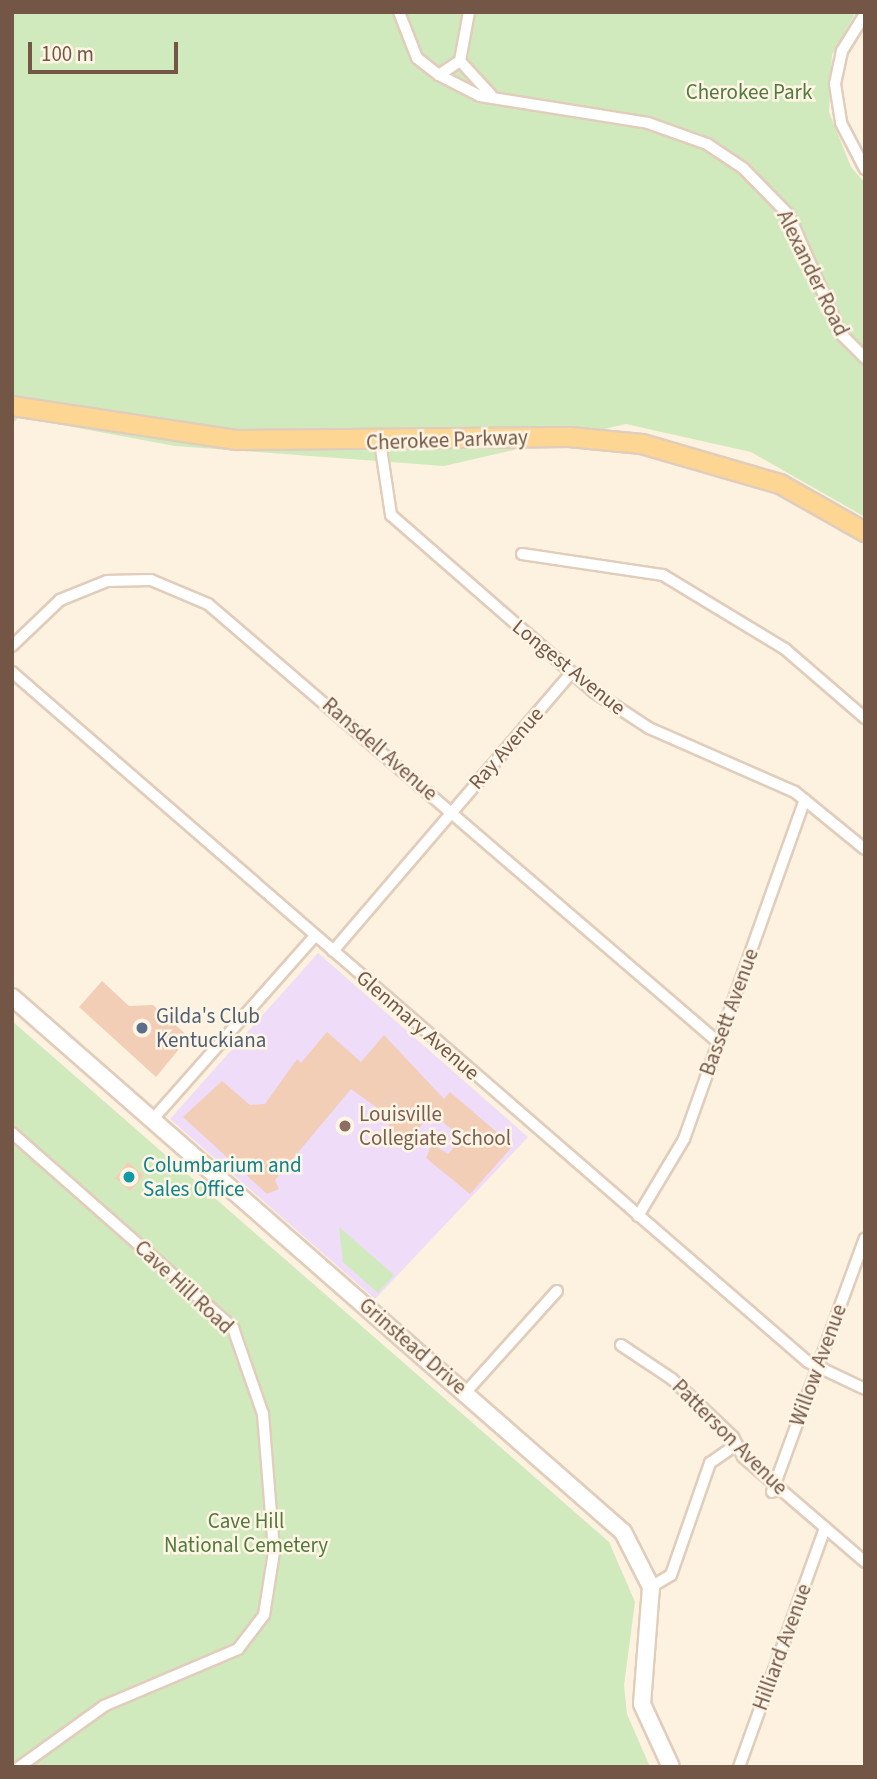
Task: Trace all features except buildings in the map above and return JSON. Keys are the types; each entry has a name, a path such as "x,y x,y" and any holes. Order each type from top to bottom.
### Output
{"main road":[{"name":"Cherokee Parkway","path":"12,406 206,438 380,442 569,437 642,444 780,484 865,531"},
{"name":"Grinstead Drive","path":"12,997 623,1532 651,1587"},
{"path":"651,1587 642,1704 671,1767"}],"street":[{"name":"Alexander Road","path":"399,12 417,58 466,92 648,122 707,144 755,176 789,215 841,334 865,358"},
{"path":"439,75 460,61 469,12"},
{"path":"865,14 842,51 835,84 841,124 865,169"},
{"path":"460,61 491,95"},
{"name":"Longest Avenue","path":"380,442 391,514 571,673 649,728 756,771 805,800 865,849"},
{"path":"522,554 663,575 785,649 865,718"},
{"name":"Ransdell Avenue","path":"12,646 50,608 81,589 121,579 164,584 230,619 719,1042"},
{"name":"Glenmary Avenue","path":"12,672 817,1368 865,1389"},
{"name":"Ray Avenue","path":"333,951 571,673"},
{"name":"Bassett Avenue","path":"638,1216 674,1161 805,800"},
{"path":"153,1119 315,936"},
{"name":"Cave Hill Road","path":"12,1133 233,1328 263,1415 274,1552 264,1615 237,1649 194,1673 104,1706 19,1767"},
{"name":"Willow Avenue","path":"773,1488 865,1238"},
{"path":"466,1392 557,1291"},
{"name":"Patterson Avenue","path":"621,1345 672,1379 733,1437 734,1446 773,1488 865,1562"},
{"path":"651,1587 671,1575 710,1463 734,1446"},
{"name":"Hilliard Avenue","path":"739,1767 825,1528"}],"shaded area":[{"name":"Louisville Collegiate School","path":"318,953 528,1137 375,1299 170,1119"}],"green space":[{"name":"Cherokee Park","path":"12,12 856,12 832,55 829,112 851,167 865,183 865,517 751,452 626,424 444,466 175,446 19,417 12,424"},
{"name":"Cave Hill National Cemetery","path":"12,1021 609,1542 635,1602 624,1685 627,1714 650,1767 12,1767"},
{"path":"339,1227 394,1275 378,1293 343,1262"}],"place":[{"name":"Gilda's Club Kentuckiana","path":"142,1028"},
{"name":"Louisville Collegiate School","path":"345,1126"},
{"name":"Columbarium and Sales Office","path":"129,1177"}]}
